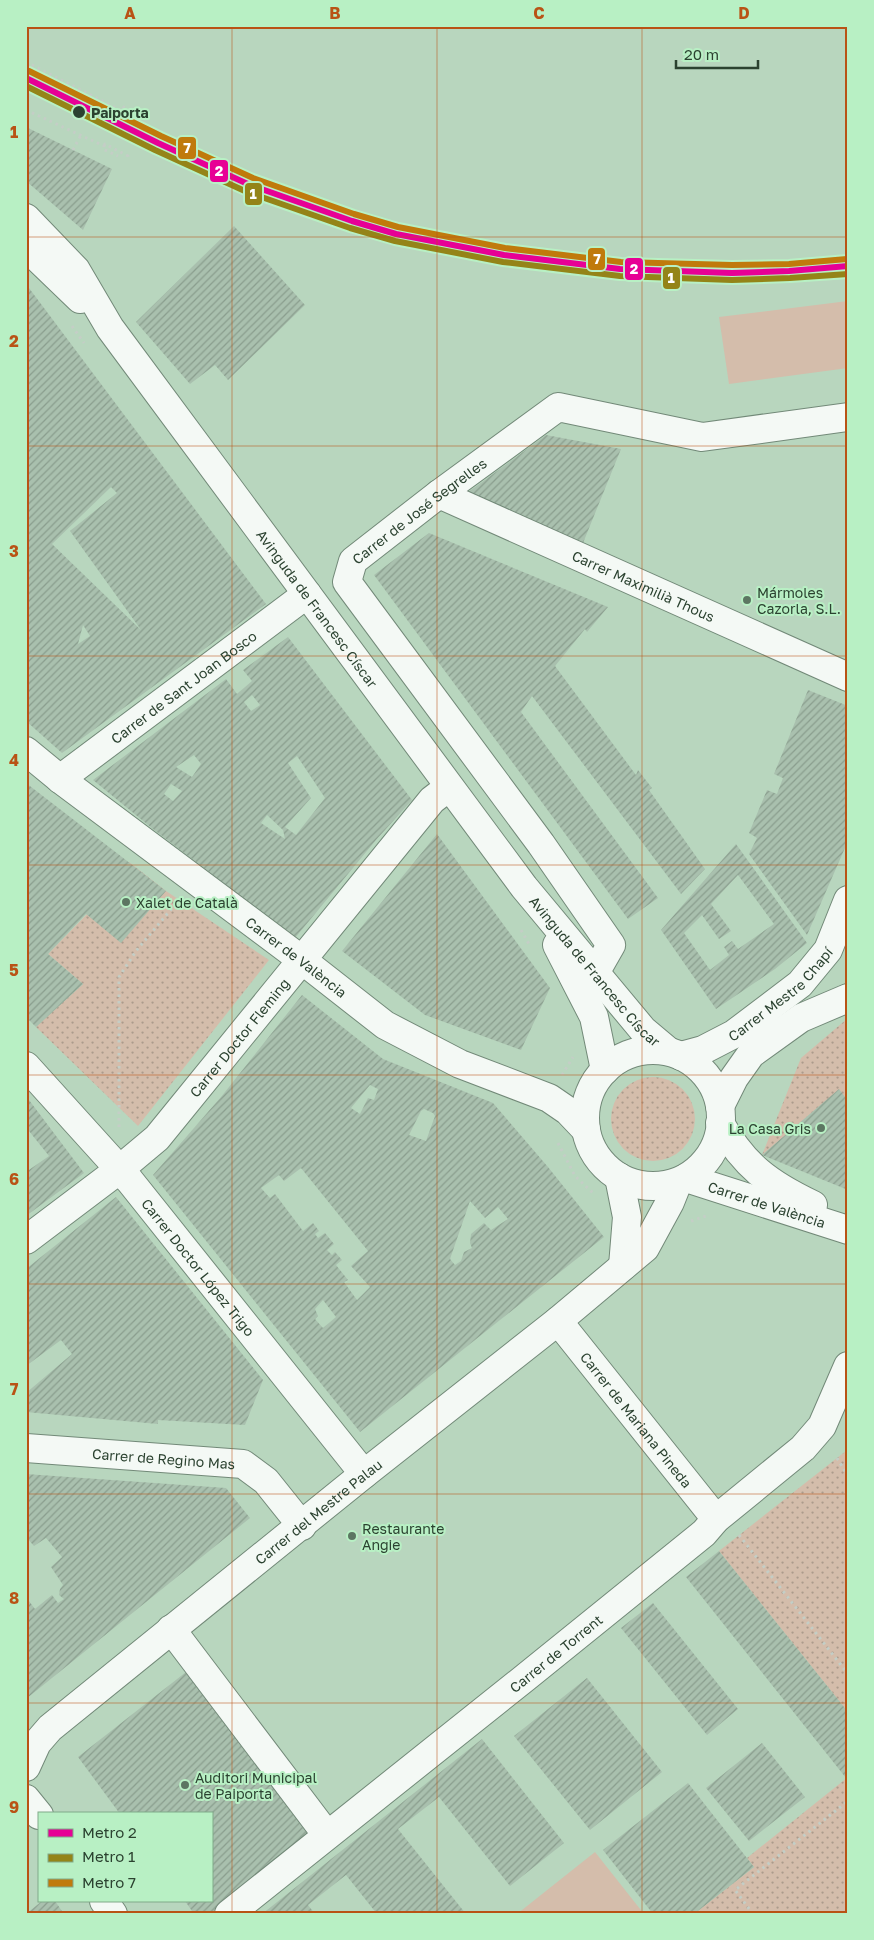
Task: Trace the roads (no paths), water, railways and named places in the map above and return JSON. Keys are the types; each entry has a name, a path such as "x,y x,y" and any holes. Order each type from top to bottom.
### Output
{"street":[{"name":"Avinguda de Francesc Císcar","path":"26,218 76,270 110,328 524,887 642,1030 674,1054"},
{"name":"Avinguda de Francesc Císcar","path":"26,247 110,328"},
{"name":"Carrer de José Segrelles","path":"595,973 611,945 541,844 347,582 353,561 439,494 558,407 702,437 848,417"},
{"name":"Carrer Maximilià Thous","path":"439,494 848,677"},
{"name":"Carrer de Sant Joan Bosco","path":"60,779 307,594"},
{"name":"Carrer de València","path":"26,750 60,779 302,960 385,1025 460,1064 549,1098 568,1111 586,1130"},
{"name":"Carrer Doctor Fleming","path":"26,1240 120,1169 157,1138 432,800 449,786"},
{"name":"Avinguda de Francesc Císcar","path":"524,887 571,971 594,1017 605,1070"},
{"name":"Carrer Mestre Chapí","path":"674,1054 703,1050 734,1034 800,984 828,950 848,900"},
{"path":"720,1114 715,1090 706,1076 695,1065 674,1054 647,1050 627,1055 605,1070 598,1077 590,1092 585,1108 586,1130 593,1151 606,1168 619,1177 647,1186 662,1186 682,1180 699,1168 710,1155 717,1140 720,1114 734,1078 751,1054 801,1018 837,1003"},
{"name":"Carrer Doctor López Trigo","path":"26,1066 120,1169 364,1474"},
{"name":"Carrer de València","path":"720,1114 733,1146 756,1170 784,1191 848,1221"},
{"path":"619,1177 626,1217 623,1266"},
{"name":"Carrer de València","path":"682,1180 848,1230"},
{"name":"Carrer del Mestre Palau","path":"26,1767 37,1743 50,1728 364,1474 558,1321 645,1248 682,1180"},
{"name":"Carrer de Mariana Pineda","path":"558,1321 726,1526"},
{"name":"Carrer de Torrent","path":"229,1914 327,1834 526,1678 704,1533 726,1526 803,1448 822,1426 848,1366"},
{"name":"Carrer de Regino Mas","path":"26,1448 243,1464 266,1481 302,1526"},
{"path":"171,1629 327,1834"},
{"path":"26,1799 38,1814"},
{"path":"105,1902 113,1914"}],"metro line":[{"name":"7","path":"29,71 161,136 253,178 354,214 398,227 505,248 621,262 732,265 789,264 847,259"},
{"name":"2","path":"26,78 158,143 250,185 352,221 396,234 504,255 620,269 732,273 848,266"},
{"name":"1","path":"26,86 155,150 247,192 350,228 395,241 503,262 620,276 732,280 848,274"}],"place":[{"name":"Paiporta","path":"79,112"},
{"name":"Mármoles Cazorla, S.L.","path":"747,600"},
{"name":"Xalet de Català","path":"126,902"},
{"name":"La Casa Gris","path":"821,1128"},
{"name":"Restaurante Angie","path":"352,1536"},
{"name":"Auditori Municipal de Paiporta","path":"185,1785"}]}
